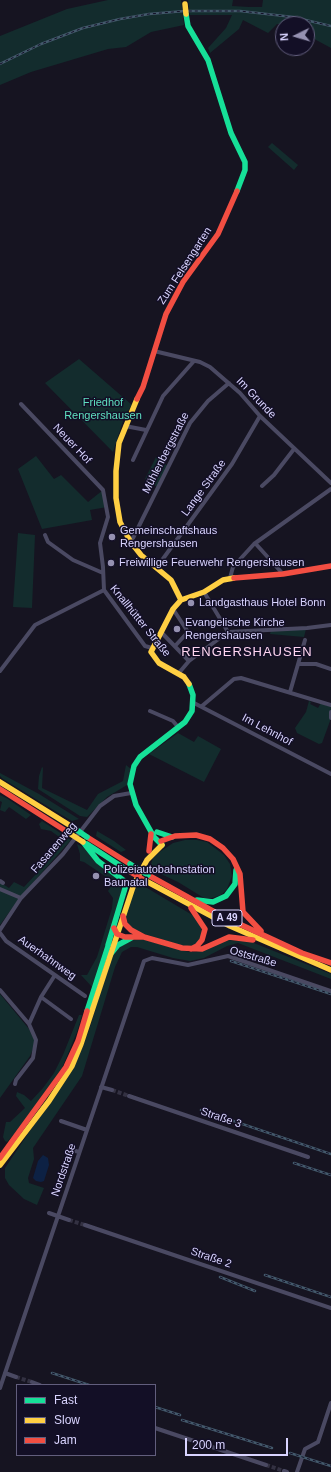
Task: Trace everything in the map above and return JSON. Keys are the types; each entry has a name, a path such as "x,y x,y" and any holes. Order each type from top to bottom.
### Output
{"main road":[{"name":"Zum Felsengarten","path":"181,600 171,580 141,555 130,540 120,522 116,507 116,471 119,443 143,387 166,314 183,282 221,229 239,190 245,170 245,162 231,133 208,60 188,26 185,2"},
{"path":"152,648 173,609 181,600 204,592 223,580 230,578 283,574 331,566"},
{"name":"Knallhütter Straße","path":"152,648 152,655 155,659 184,677 192,688 194,703"},
{"path":"161,843 148,824 131,793 131,777 137,760 149,748 178,727 188,717 194,703"},
{"name":"A 49","path":"0,782 176,892 220,915 278,942 331,963"},
{"name":"A 49","path":"0,789 127,870 184,903 272,946 331,970"},
{"path":"154,832 172,837 201,836 215,842 227,851 241,878 241,906 245,916 255,926 278,942"},
{"path":"0,1165 49,1101 72,1066 81,1044 136,872 149,851 154,832"},
{"path":"108,945 123,916 143,866 150,855 161,843 181,836"},
{"path":"149,851 172,837"},
{"path":"0,1158 66,1067 78,1041 126,885 123,880 98,861 83,842"},
{"path":"176,892 203,902 213,902 222,898 230,892 235,884 237,874 235,864"},
{"path":"184,903 200,919 205,929 204,937 200,943 188,949"},
{"path":"123,916 128,927 144,937 188,949 202,949 229,937 251,940 272,946"},
{"path":"116,931 131,938"},
{"path":"109,956 118,945 131,938 144,937"}],"street":[{"name":"Im Grunde","path":"154,351 194,361 210,367 229,383 260,416 331,483"},
{"path":"133,460 146,430 166,391 194,361"},
{"name":"Mühlenbergstraße","path":"130,540 133,538 193,419 208,401 229,383"},
{"name":"Neuer Hof","path":"21,404 103,490 108,517 100,543 104,590"},
{"name":"Lange Straße","path":"157,567 232,464 260,416"},
{"path":"125,426 146,430"},
{"path":"262,486 274,475 294,449"},
{"path":"230,578 233,567 255,543 331,489"},
{"path":"106,500 116,498"},
{"path":"107,508 116,507"},
{"path":"45,535 48,542 74,560 103,573"},
{"path":"255,543 283,574"},
{"name":"Knallhütter Straße","path":"0,671 35,625 104,590 146,646 152,648"},
{"path":"204,592 228,632"},
{"path":"173,609 188,632 175,646"},
{"path":"178,674 190,661 228,632 307,628 331,625"},
{"path":"161,632 190,661"},
{"path":"290,692 305,640"},
{"path":"298,664 316,664 331,669"},
{"path":"202,706 234,679 241,678 331,705"},
{"name":"Im Lehnhof","path":"194,703 331,774"},
{"path":"150,711 173,721 178,727"},
{"path":"331,712 331,718"},
{"name":"Fasanenweg","path":"0,930 21,898 63,854 100,806 114,796 131,793"},
{"path":"0,889 21,898"},
{"name":"Auerhahnweg","path":"0,933 6,941 85,996"},
{"name":"Oststraße","path":"146,959 155,959 188,965 228,956 331,991"},
{"name":"Nordstraße","path":"0,1388 101,1087 146,959"},
{"path":"29,1024 41,997 56,975"},
{"path":"0,990 29,1024 35,1035 35,1051 15,1084"},
{"path":"41,997 71,1019"},
{"path":"101,1087 112,1090"},
{"name":"Straße 3","path":"128,1096 308,1157"},
{"path":"61,1121 87,1130"},
{"path":"69,1149 79,1152"},
{"path":"49,1213 69,1220"},
{"name":"Straße 2","path":"85,1225 331,1308"},
{"path":"5,1373 16,1377"},
{"path":"32,1382 37,1384"},
{"path":"297,1472 305,1448 318,1442 331,1404"},
{"path":"156,1428 266,1465"}],"green space":[{"path":"108,0 181,0 184,25 151,32 126,47 108,49 31,72 0,85 0,36 67,9"},
{"path":"188,0 233,0 232,6 262,7 263,0 331,0 331,48 315,39 315,16 275,16 275,26 268,33 243,20 239,29 210,53 208,48 226,28 232,15 190,15"},
{"path":"272,143 298,165 294,170 268,147"},
{"name":"Friedhof Rengershausen","path":"79,359 132,405 125,415 113,452 45,383"},
{"path":"36,456 54,479 61,475 88,502 103,490 107,507 90,510 92,520 42,529 18,469"},
{"path":"156,457 168,466 157,487 145,479"},
{"path":"18,533 35,535 32,608 13,607"},
{"path":"306,629 304,637 270,634 271,630"},
{"path":"309,701 311,702 310,704 318,708 321,703 331,707 330,721 322,743 319,744 297,733 295,728 306,712"},
{"path":"178,733 194,742 198,736 221,749 204,782 149,754"},
{"path":"126,765 131,769 127,785 107,797 87,817 80,816 38,789 39,776 42,767 42,788 87,810 98,794 123,781"},
{"path":"0,773 39,794 79,819 72,821 3,779 0,776"},
{"path":"0,795 31,815 26,819 9,807 5,812 0,810 2,802 0,801"},
{"path":"42,821 71,840 21,896 0,925 0,882 9,888 14,882 24,887 37,873 62,839 51,831 41,829 39,824"},
{"path":"97,831 126,850 121,852 102,840 96,836"},
{"path":"185,840 207,842 224,855 230,864 232,876 227,889 221,895 212,898 204,898 178,882 163,875 151,864 153,858 161,851 173,843"},
{"path":"77,844 85,848 125,884 92,987 81,975 87,975 97,957 112,908 113,898 108,891 114,882 84,862 80,861 80,854"},
{"path":"137,882 194,916 200,924 203,933 199,942 192,946 183,946 138,932 130,928 125,915"},
{"path":"131,940 145,940 189,952 196,952 224,940 249,941 331,974 331,979 238,943 227,946 204,958 190,961 173,958 137,947 131,947 122,952 115,967 82,1076 33,1148 34,1159 28,1178 29,1183 44,1188 37,1205 24,1199 9,1185 5,1178 5,1168 76,1062 89,1030 111,959 117,949"},
{"path":"0,994 29,1029 34,1039 34,1047 30,1056 0,1098"},
{"path":"79,1015 82,1015 77,1032 62,1068 18,1130 7,1142 5,1141 3,1137 6,1122 10,1122 25,1108 16,1096 17,1092 24,1095 31,1101 43,1088 54,1073 63,1055"}],"water":[{"path":"43,1155 48,1158 49,1165 44,1181 41,1182 36,1181 33,1178 38,1161"}],"tunnel":[{"path":"112,1090 129,1096"},
{"path":"69,1220 85,1225"},
{"path":"16,1377 32,1382"},
{"path":"266,1465 284,1471"}],"railway":[{"path":"0,64 41,44 83,28 149,14 185,11 240,11 293,17 331,26"},
{"path":"231,961 331,994"},
{"path":"201,1110 331,1154"},
{"path":"294,1163 331,1175"},
{"path":"265,1275 331,1297"},
{"path":"220,1277 255,1291"},
{"path":"52,1373 86,1384"},
{"path":"156,1407 180,1415"},
{"path":"182,1420 272,1448"},
{"path":"290,1453 331,1466"}],"traffic: fast":[{"path":"186,14 188,26 208,60 231,133 245,162 245,170 237,191"},
{"path":"162,845 154,837 136,805 130,784 134,766 140,757 185,722 192,711 193,695 189,684"},
{"path":"74,828 87,837"},
{"path":"157,832 172,837"},
{"path":"83,842 98,861 123,880 126,885 108,945"},
{"path":"87,844 127,870"},
{"path":"130,864 148,875"},
{"path":"197,900 213,902 226,896 235,884 236,870"},
{"path":"109,956 118,945 131,938"},
{"path":"87,1011 109,943"}],"traffic: slow":[{"path":"185,4 186,14"},
{"path":"137,399 119,443 116,471 116,498 120,522 130,541 141,555 171,580 181,600"},
{"path":"189,684 184,677 159,663 151,652 173,609 181,600 204,592 223,580 234,578"},
{"path":"0,782 74,828"},
{"path":"69,833 83,842"},
{"path":"0,1165 49,1101 72,1066 81,1044 134,884 147,860 162,845"},
{"path":"144,880 230,926 331,970"}],"traffic: jam":[{"path":"137,399 143,387 166,314 183,282 218,234 237,191"},
{"path":"234,578 283,574 331,566"},
{"path":"0,789 69,833"},
{"path":"149,851 151,834"},
{"path":"161,841 175,836 196,835 210,839 223,848 233,859 240,874 243,912 261,931"},
{"path":"87,837 130,864"},
{"path":"127,870 144,880"},
{"path":"148,875 220,915 302,953 331,963"},
{"path":"191,908 205,929 202,940 197,946 191,949"},
{"path":"123,916 125,924 131,930 144,937 182,948 202,949 229,937 253,940"},
{"path":"114,928 117,934 125,937 144,937"},
{"path":"0,1158 66,1067 78,1041 87,1011"}],"place":[{"name":"Gemeinschaftshaus Rengershausen","path":"112,537"},
{"name":"Freiwillige Feuerwehr Rengershausen","path":"111,563"},
{"name":"Landgasthaus Hotel Bonn","path":"191,603"},
{"name":"Evangelische Kirche Rengershausen","path":"177,629"},
{"name":"Polizeiautobahnstation Baunatal","path":"96,876"}],"district":[{"name":"RENGERSHAUSEN","path":"247,652"}]}
